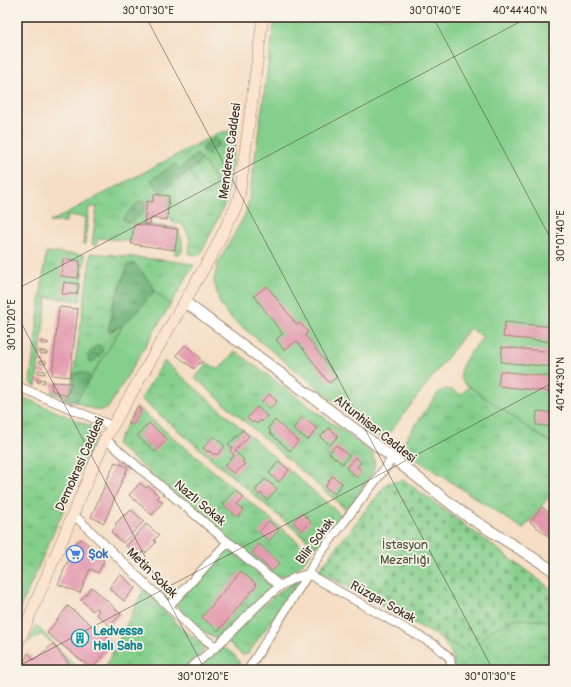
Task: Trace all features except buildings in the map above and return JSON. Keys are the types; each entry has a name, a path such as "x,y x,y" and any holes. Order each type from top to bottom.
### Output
{"main road":[{"name":"Menderes Caddesi","path":"185,302 215,249 235,209 238,198 263,17"},
{"name":"Demokrasi Caddesi","path":"17,646 105,439 185,302"}],"street":[{"name":"Altunhisar Caddesi","path":"185,302 367,438 464,514 554,571"},
{"path":"17,386 112,426"},
{"name":"Nazlı Sokak","path":"105,439 280,586"},
{"name":"Bilir Sokak","path":"188,670 216,647 262,601 280,586 294,578 308,574 319,555 392,459"},
{"name":"Metin Sokak","path":"72,514 194,630 216,647"},
{"path":"169,606 228,542"},
{"path":"248,670 308,574"},
{"name":"Rüzgar Sokak","path":"308,574 435,645 450,658 451,668"}],"green space":[{"path":"275,17 554,17 554,444 537,434 463,382 461,371 463,365 483,337 470,328 387,436 383,437 378,436 237,323 227,314 220,304 214,281 218,263 245,215 249,200"},
{"path":"235,130 236,135 226,202 200,255 189,254 190,241 188,233 180,223 172,222 172,217 167,218 169,196 154,194 153,202 147,201 145,224 177,228 182,240 182,251 178,254 175,254 177,229 134,224 132,241 99,238 96,245 93,245 97,207 89,207 85,244 83,244 85,217 67,216 66,222 50,222 218,133"},
{"path":"216,138 219,142 218,145 207,154 202,151 207,143"},
{"path":"197,154 202,160 161,193 151,180 175,164 179,169"},
{"path":"205,162 218,187 203,196 190,171"},
{"path":"139,201 143,202 145,206 141,214 128,223 123,220 123,218"},
{"path":"46,252 85,255 80,301 47,297 36,386 30,383"},
{"path":"91,253 173,261 194,265 170,305 154,291 153,285 112,307 109,332 123,325 76,402 51,392 52,390 67,396 72,383"},
{"path":"134,263 153,285 154,291 136,313 123,325 109,332 109,325 113,314 112,307 128,265"},
{"path":"154,291 170,305 108,408 104,410 96,410 76,402 123,325 136,313"},
{"path":"99,345 103,349 100,355 97,359 91,362 89,361 91,351"},
{"path":"235,351 372,453 374,458 373,472 352,504 348,507 344,508 195,378 208,363 218,370"},
{"path":"164,361 341,515 342,518 319,545 314,546 141,399"},
{"path":"79,372 86,374 90,380 76,402 64,398 65,395 67,396 72,383 73,375"},
{"path":"469,386 537,434 554,444 554,491 523,529 399,448 438,393 447,389 453,390 461,395"},
{"path":"17,395 95,428 98,432 17,615"},
{"path":"137,407 311,553 293,573 282,577 268,572 116,444"},
{"name":"İstasyon Mezarlığı","path":"404,480 554,591 554,621 515,619 492,630 469,653 318,571 387,483"},
{"path":"227,550 231,550 275,587 260,597 219,639 200,630 175,604 219,556"},
{"path":"300,579 248,654 242,655 230,644 228,640 271,599"},
{"path":"144,589 181,628 207,647 197,658 181,670 104,670"},
{"path":"515,619 554,621 554,670 453,670 452,656 441,638 469,653 492,630"},
{"path":"36,625 79,670 74,670 53,644 41,634 29,642"},
{"path":"219,647 231,652 237,658 240,670 192,670"}],"place":[{"name":"Şok","path":"75,554"},
{"name":"Ledvessa Halı Saha","path":"80,638"}]}
